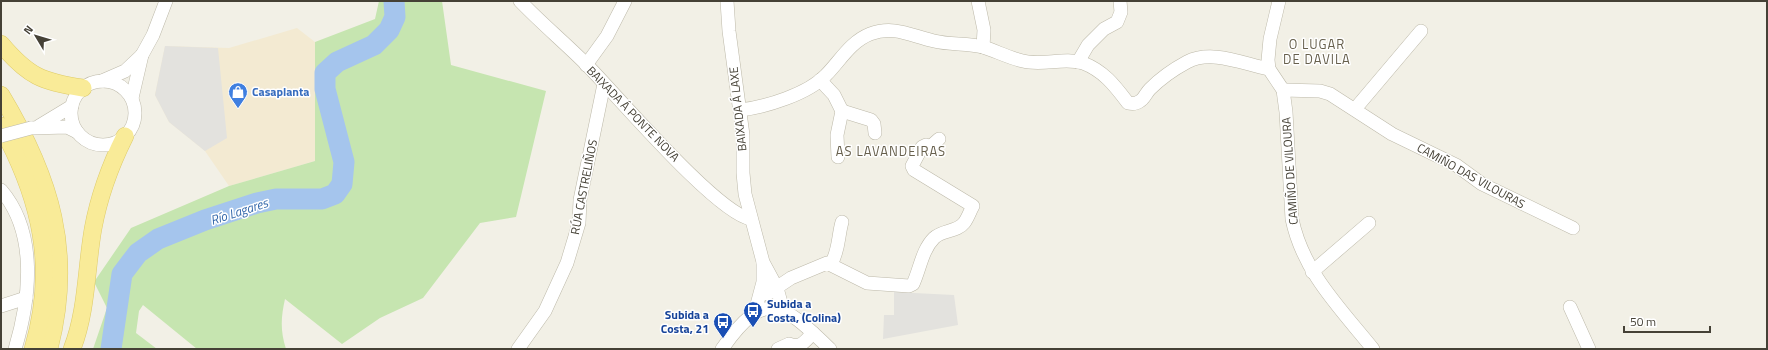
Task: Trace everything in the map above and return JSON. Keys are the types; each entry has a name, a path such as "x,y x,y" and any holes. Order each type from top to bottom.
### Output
{"main road":[{"path":"1,44 25,70 40,78 60,84 83,88"},
{"path":"1,95 32,151 54,216 59,252 60,286 56,321 49,349"},
{"path":"1,126 17,155 29,185 37,210 42,238 43,295 33,349"},
{"path":"72,349 85,296 93,229 100,199 108,174 125,136"}],"street":[{"path":"132,98 142,56 153,35 166,1"},
{"name":"BAIXADA Á PONTE NOVA","path":"520,1 586,64 711,193 738,215 751,218"},
{"path":"586,64 607,36 625,1"},
{"name":"BAIXADA Á LAXE","path":"727,1 729,31 743,134 744,187 769,288 777,309"},
{"path":"978,1 984,30 983,47"},
{"path":"1078,62 1093,40 1104,29 1117,22 1121,12 1120,1"},
{"path":"740,110 764,106 813,86 842,55 858,42 868,35 892,29 937,42 983,47 1024,62 1078,62 1097,70 1109,78 1128,103 1131,104 1141,101 1149,90 1167,74 1195,58 1205,56 1222,58 1269,69 1270,39 1279,1"},
{"path":"1355,109 1422,31"},
{"path":"77,132 72,120 72,106 76,96 83,88 92,83 102,81 125,71 142,56"},
{"name":"CAMIÑO DE VILOURA","path":"1269,69 1283,90 1286,112 1292,219 1300,250 1312,272 1335,304 1373,349"},
{"path":"820,80 834,95 842,111 837,135 838,158"},
{"path":"1,136 34,128 67,127 77,132 87,141 100,145 113,143 125,136 132,126 135,116 135,107 132,98 124,89 114,83 102,81"},
{"name":"RÚA CASTRELIÑOS","path":"518,349 545,312 567,263 579,223 580,200 604,84"},
{"name":"CAMIÑO DAS VILOURAS","path":"1283,90 1320,91 1330,94 1392,134 1456,165 1482,184 1573,228"},
{"path":"34,128 72,106"},
{"path":"842,111 871,120 874,124 875,133"},
{"path":"722,349 742,323 756,312 769,288 822,264 831,264 867,283 909,286 913,284 927,247 931,241 938,234 959,227 965,223 973,206 914,170 912,166 922,147 926,145 930,147 939,139"},
{"path":"1,190 15,213 23,234 28,267 26,298 15,349"},
{"path":"831,264 836,256 838,234 842,222"},
{"path":"1312,272 1369,223"},
{"path":"1,306 26,298"},
{"path":"1570,307 1589,349"},
{"path":"756,312 777,309 801,321 830,349"},
{"path":"778,349 789,344 795,347 801,345 813,333"}],"shaded area":[{"name":"Casaplanta","path":"297,28 315,42 315,161 229,186 205,151 169,122 155,95 165,46 229,48"},
{"path":"165,46 218,48 227,138 205,151 169,122 155,95"},
{"path":"894,292 954,295 958,325 883,339 884,315 894,315"}],"green space":[{"path":"379,1 442,1 451,65 546,91 516,217 480,223 423,298 380,318 342,344 285,299 282,324 286,349 197,349 143,305 139,311 136,333 157,349 93,349 107,308 94,282 131,228 229,186 315,161 315,42 375,19"}],"waterway":[{"name":"Río Lagares","path":"111,349 122,274 138,253 158,239 205,220 257,203 276,199 322,199 335,194 342,184 344,162 325,89 325,73 337,62 374,45 389,30 395,17 394,1"}],"place":[{"name":"Casaplanta","path":"238,109"},
{"name":"Subida a Costa, (Colina)","path":"753,328"},
{"name":"Subida a Costa, 21","path":"723,339"}],"district":[{"name":"O LUGAR DE DAVILA","path":"1317,52"},
{"name":"AS LAVANDEIRAS","path":"891,151"}]}
